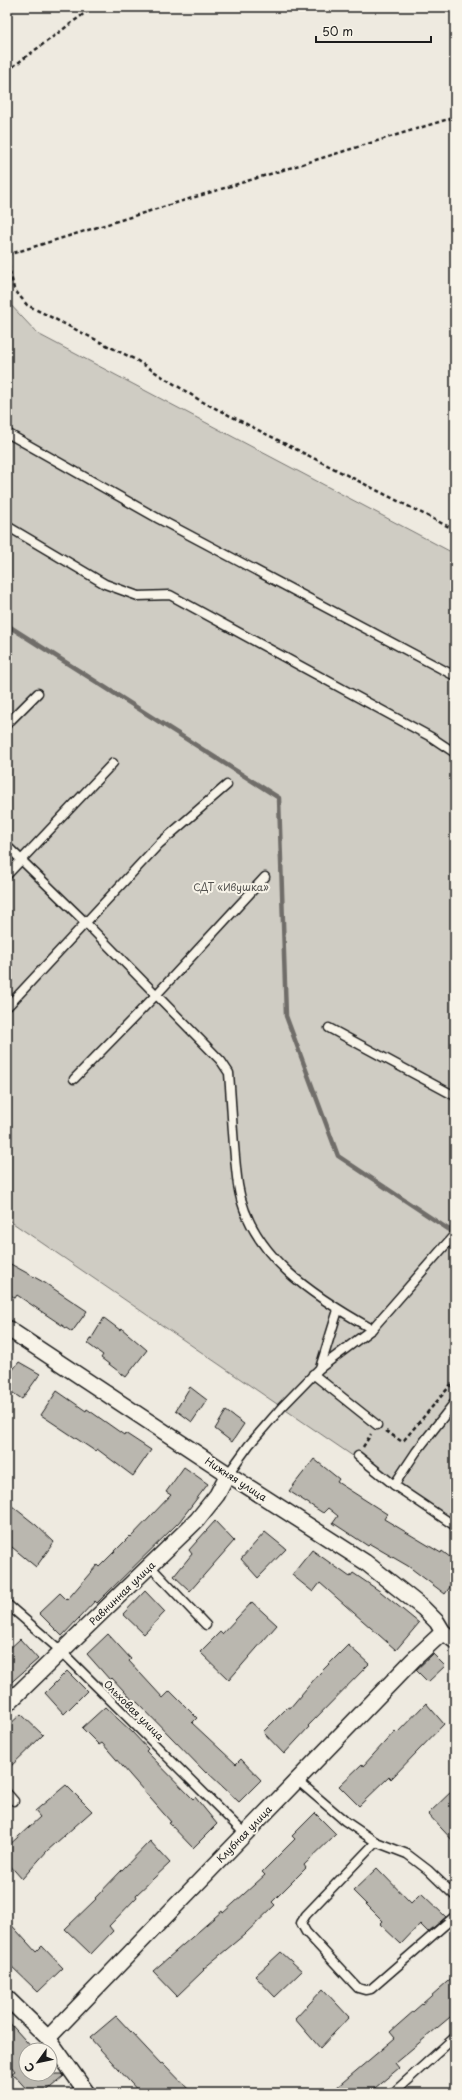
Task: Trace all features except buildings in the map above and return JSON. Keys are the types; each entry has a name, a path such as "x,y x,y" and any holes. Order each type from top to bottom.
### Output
{"street":[{"name":"Нижняя улица","path":"7,1328 228,1474 365,1562 423,1608 437,1622 443,1632 455,1641"},
{"name":"Равнинная улица","path":"7,1704 197,1520 216,1495 228,1474"},
{"name":"Клубная улица","path":"48,2038 413,1660 443,1632"},
{"path":"7,1998 48,2038 85,2092"}],"lane":[{"path":"7,433 159,519 455,676"},
{"path":"7,526 105,584 138,596 170,595 431,737 455,753"},
{"path":"7,724 38,693"},
{"path":"7,875 112,763"},
{"path":"8,1006 159,844 227,785"},
{"path":"7,846 85,922 222,1061 229,1073 238,1186 247,1214 260,1240 276,1262 290,1276 338,1310 372,1329"},
{"path":"74,1079 156,995 265,877"},
{"path":"329,1028 455,1096"},
{"path":"228,1474 249,1445 277,1412 320,1368 372,1329 453,1237"},
{"path":"320,1368 338,1310"},
{"path":"314,1374 377,1425"},
{"path":"394,1484 416,1452 455,1402"},
{"path":"358,1456 394,1484 455,1526"},
{"path":"150,1566 206,1625"},
{"name":"Ольховая улица","path":"7,1604 61,1651 244,1834"},
{"path":"297,1780 344,1821 376,1842 407,1854 428,1870 455,1896"},
{"path":"7,1794 14,1800"},
{"path":"376,1842 306,1915 301,1923 306,1932 358,1988 365,1990 372,1988 455,1916"},
{"path":"393,2093 455,2037"}],"path":[{"path":"7,71 93,7"},
{"path":"455,117 7,257 14,289 27,305 136,360 201,401 455,530"},
{"path":"358,1456 377,1425 401,1441 404,1440 455,1380"}],"green space":[{"name":"СДТ «Ивушка»","path":"7,301 38,334 455,554 455,1526 7,1219"}],"waterway":[{"path":"7,625 279,798 286,1016 338,1156 448,1229 455,1231"}]}
